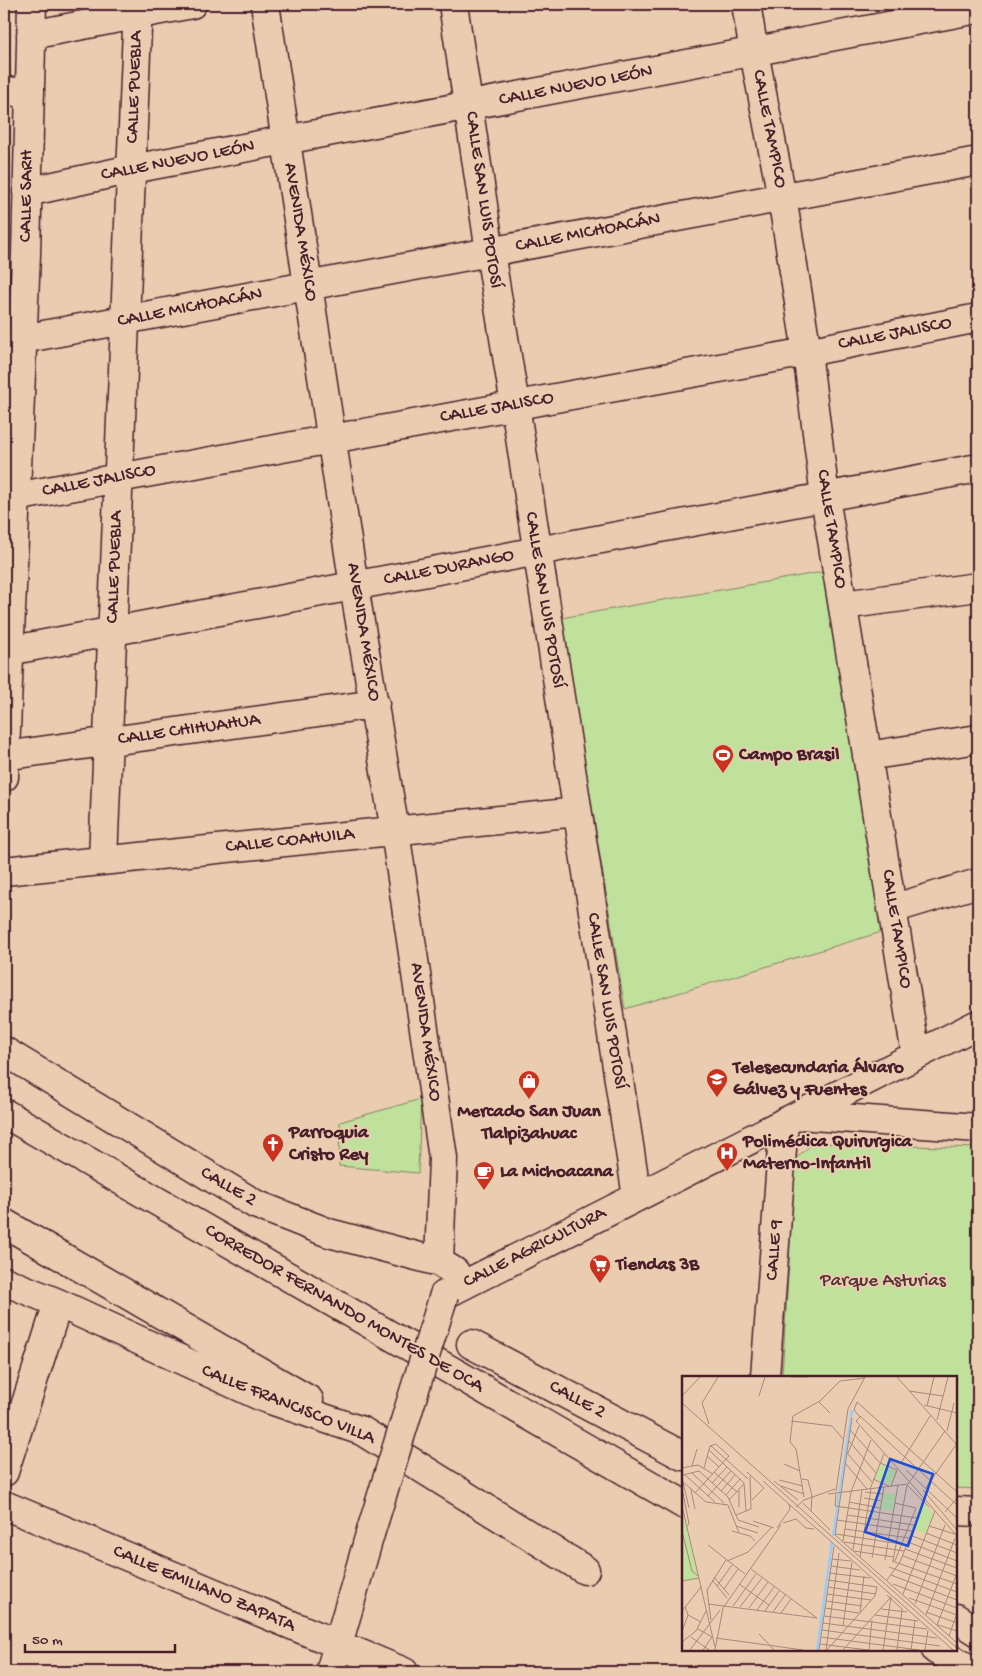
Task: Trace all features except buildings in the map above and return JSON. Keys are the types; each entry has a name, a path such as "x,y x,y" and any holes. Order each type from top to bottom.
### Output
{"street":[{"name":"CALLE SARH","path":"4,777 15,497 12,394 22,339 15,254 27,192 17,92 31,35 32,4"},
{"path":"31,35 138,9 192,4"},
{"name":"AVENIDA MÉXICO","path":"264,4 354,586 395,831 444,1158 439,1262"},
{"name":"CALLE SAN LUIS POTOSÍ","path":"453,4 536,552 637,1197"},
{"name":"CALLE TAMPICO","path":"746,4 782,197 807,352 826,497 916,1055"},
{"name":"CALLE PUEBLA","path":"103,860 138,9"},
{"name":"CALLE NUEVO LEÓN","path":"27,192 132,169 978,9"},
{"name":"CALLE MICHOACÁN","path":"22,339 978,161"},
{"name":"CALLE JALISCO","path":"15,497 807,352 978,318"},
{"name":"CALLE DURANGO","path":"8,651 978,468"},
{"path":"843,605 978,587"},
{"name":"CALLE CHIHUAHUA","path":"4,756 374,704"},
{"path":"867,756 978,739"},
{"name":"CALLE COAHUILA","path":"4,870 577,812"},
{"path":"892,909 978,883"},
{"name":"CALLE AGRICULTURA","path":"330,1672 370,1534 444,1295 978,1024"},
{"name":"CALLE 2","path":"4,1051 255,1204 329,1233 439,1262 470,1281"},
{"name":"CORREDOR FERNANDO MONTES DE OCA","path":"4,1113 682,1503"},
{"path":"790,1118 978,1128"},
{"name":"CALLE 9","path":"766,1376 790,1118"},
{"path":"4,1223 362,1431"},
{"name":"CALLE FRANCISCO VILLA","path":"4,1281 262,1397 362,1431 585,1570"},
{"path":"4,1472 58,1304"},
{"name":"CALLE 2","path":"471,1344 682,1455"},
{"name":"CALLE EMILIANO ZAPATA","path":"4,1505 404,1672"},
{"path":"957,1511 978,1512"},
{"path":"957,1619 978,1632"},
{"path":"938,1651 975,1672"}],"green space":[{"name":"Campo Brasil","path":"828,571 885,931 625,1009 561,618"},
{"path":"421,1099 418,1173 339,1166 340,1122"},
{"name":"Parque Asturias","path":"813,1143 978,1148 978,1489 957,1488 957,1376 782,1376 795,1159"}],"place":[{"name":"Campo Brasil","path":"723,774"},
{"name":"Telesecundaria Álvaro Gálvez y Fuentes","path":"717,1098"},
{"name":"Mercado San Juan Tlalpizahuac","path":"529,1100"},
{"name":"Parroquia Cristo Rey","path":"273,1163"},
{"name":"Polimédica Quirurgica Materno-Infantil","path":"727,1172"},
{"name":"La Michoacana","path":"484,1191"},
{"name":"Tiendas 3B","path":"600,1284"}]}
